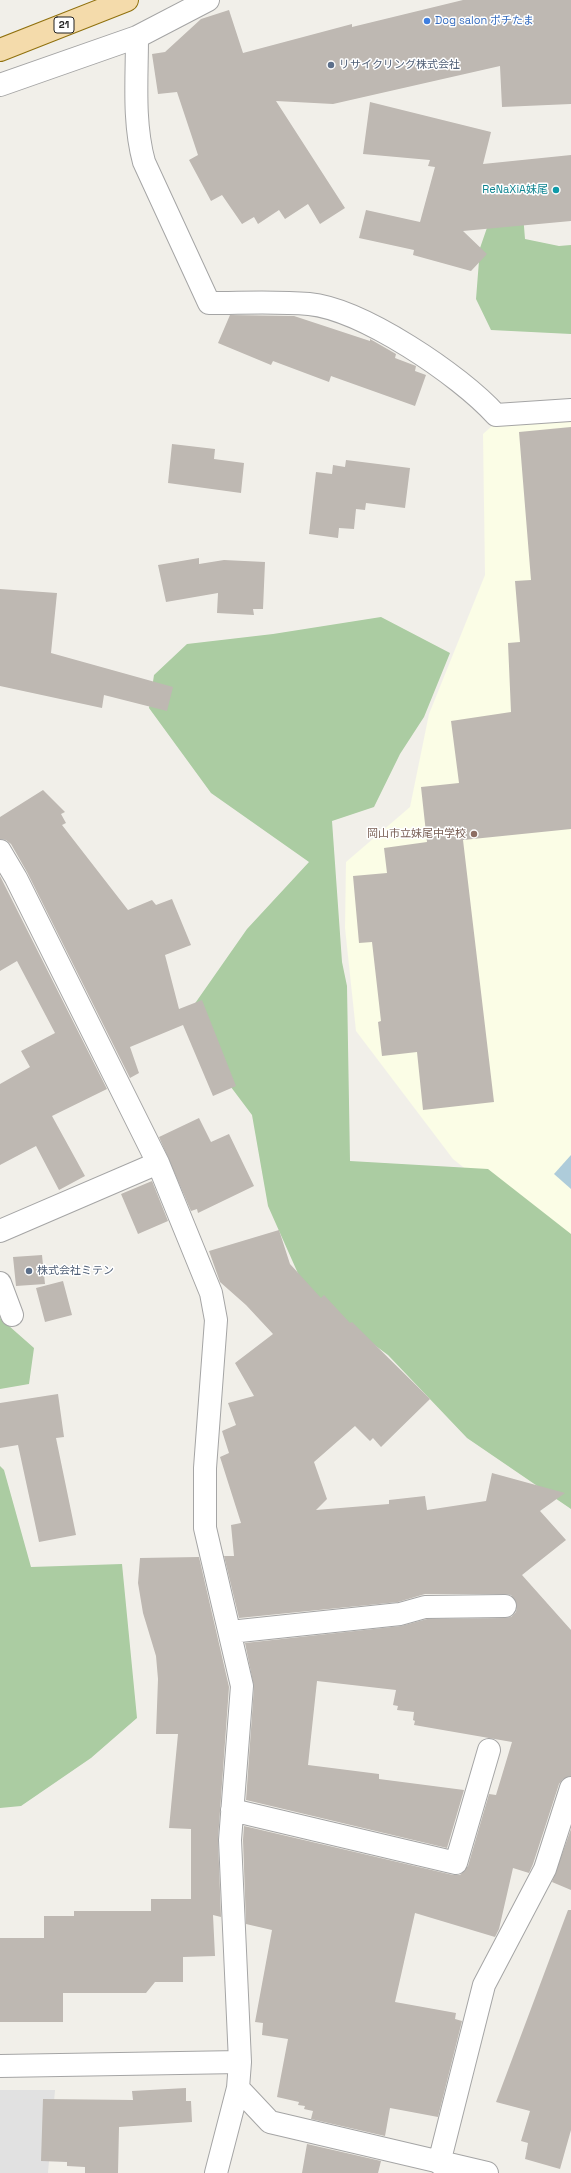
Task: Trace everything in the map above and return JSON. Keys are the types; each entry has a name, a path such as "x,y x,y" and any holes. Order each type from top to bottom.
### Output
{"main road":[{"name":"21","path":"0,50 116,2"}],"street":[{"path":"0,85 137,37 208,0"},
{"path":"137,37 137,104 143,156 209,303 309,304 338,310 384,332 446,371 482,400 496,415 571,410"},
{"path":"0,851 16,878 158,1163 211,1293 216,1320 205,1468 205,1528 242,1686 230,1840 240,2062 238,2088 216,2173"},
{"path":"0,1231 158,1163"},
{"path":"0,1283 12,1315"},
{"path":"230,1632 400,1614 425,1607 505,1606"},
{"path":"232,1810 456,1863 489,1750"},
{"path":"439,2163 484,1985 545,1869 571,1788"},
{"path":"0,2066 240,2062"},
{"path":"238,2088 270,2122 439,2163 488,2173"}],"shaded area":[{"name":"岡山市立妹尾中学校","path":"571,419 571,1253 453,1159 356,1031 345,928 346,862 410,807 429,714 485,575 483,434 492,426"},
{"path":"0,2090 55,2090 48,2173 0,2173"}],"green space":[{"path":"498,196 523,214 525,239 559,246 571,245 571,334 491,330 476,299 480,248"},
{"path":"381,617 450,653 424,717 400,754 374,807 332,821 342,962 347,986 350,1161 488,1169 571,1234 571,1509 467,1438 388,1355 308,1296 268,1206 252,1115 182,1022 247,929 309,862 211,793 149,708 154,675 187,644 273,634"},
{"path":"0,1318 34,1348 29,1384 0,1389"},
{"path":"0,1466 4,1470 31,1567 122,1564 137,1718 91,1758 21,1806 0,1808"}],"water":[{"path":"571,1155 571,1189 554,1174"}],"building":[{"path":"463,0 571,0 571,104 502,107 500,66 333,104 276,101 345,208 320,224 308,204 285,219 279,210 258,224 254,217 242,224 222,195 211,201 189,160 198,155 177,92 158,94 152,54 165,52 201,19 229,10 243,53 352,24 352,27"},
{"path":"370,102 491,132 483,164 571,155 571,221 463,231 487,254 471,271 413,255 414,250 359,238 366,210 420,222 435,167 428,166 430,160 363,154"},
{"path":"230,315 294,316 370,341 370,339 396,354 395,358 416,366 415,371 426,375 415,406 331,376 329,382 273,361 271,365 218,343"},
{"path":"571,427 571,829 463,840 494,1102 423,1110 417,1052 382,1056 378,1022 381,1021 372,942 359,943 353,876 387,873 384,848 427,842 421,787 459,783 451,721 511,712 508,643 520,642 515,581 531,580 519,432"},
{"path":"172,444 215,449 214,459 244,463 241,493 168,483"},
{"path":"346,460 410,468 405,508 366,503 365,510 356,509 354,529 339,528 338,538 309,534 316,472 332,474 333,465 345,467"},
{"path":"199,558 199,564 224,560 265,562 263,609 253,609 254,615 217,613 218,593 166,602 158,565"},
{"path":"0,589 57,593 51,653 173,687 167,711 104,695 102,708 0,686"},
{"path":"43,790 65,812 61,814 66,823 62,825 128,910 152,900 156,905 172,899 191,945 165,955 179,1009 202,1000 236,1086 213,1096 183,1025 130,1047 139,1073 130,1078 27,872 11,844 6,840 0,839 0,817"},
{"path":"0,876 107,1089 52,1116 85,1176 59,1190 36,1146 0,1165 0,1084 30,1067 21,1051 55,1033 17,961 0,971"},
{"path":"199,1118 211,1142 229,1134 254,1186 198,1213 197,1209 191,1211 159,1137"},
{"path":"152,1181 168,1221 138,1234 121,1194"},
{"path":"279,1230 290,1264 321,1298 324,1295 350,1323 352,1322 430,1399 381,1447 373,1438 370,1441 355,1426 314,1462 327,1499 316,1510 389,1504 389,1500 425,1496 427,1510 486,1501 492,1473 565,1493 540,1511 566,1540 522,1575 571,1630 571,1776 563,1779 559,1784 529,1873 513,1868 499,1929 495,1937 415,1913 395,2002 456,2013 455,2019 462,2021 438,2117 390,2108 385,2136 311,2119 313,2111 304,2109 305,2106 298,2105 299,2102 277,2097 288,2039 262,2035 263,2023 255,2022 272,1930 246,1924 243,1840 244,1826 453,1875 460,1875 468,1866 489,1794 496,1795 512,1742 414,1725 414,1712 397,1710 398,1706 393,1705 396,1690 317,1681 308,1765 379,1774 379,1779 464,1790 447,1848 246,1800 254,1687 245,1643 401,1626 427,1619 505,1618 511,1617 516,1612 517,1605 511,1595 505,1594 425,1594 398,1602 239,1618 224,1556 234,1556 231,1525 241,1523 220,1457 229,1453 222,1431 236,1425 228,1403 254,1396 235,1363 273,1334 246,1305 220,1282 209,1251"},
{"path":"42,1255 45,1284 16,1286 13,1257"},
{"path":"63,1281 72,1315 45,1322 36,1288"},
{"path":"58,1394 64,1437 56,1438 76,1535 39,1542 18,1445 0,1448 0,1403"},
{"path":"199,1557 229,1687 218,1839 221,1917 213,1915 215,1956 183,1957 183,1982 155,1982 146,1993 63,1993 63,2022 0,2022 0,1938 44,1938 44,1916 74,1916 74,1911 151,1911 151,1899 191,1899 191,1829 169,1828 178,1734 156,1734 158,1679 156,1656 143,1613 138,1583 140,1558"},
{"path":"571,1829 571,1890 552,1882"},
{"path":"568,1910 571,1910 571,2130 560,2169 525,2159 528,2143 521,2141 530,2111 496,2102"},
{"path":"186,2088 186,2101 191,2101 192,2122 119,2127 118,2173 85,2173 85,2167 67,2166 67,2162 41,2161 43,2099 133,2100 132,2091"},
{"path":"307,2144 381,2161 378,2173 302,2173"}],"place":[{"name":"Dog salon ポチたま","path":"427,21"},
{"name":"リサイクリング株式会社","path":"331,65"},
{"name":"ReNaXiA妹尾","path":"556,190"},
{"name":"岡山市立妹尾中学校","path":"474,834"},
{"name":"株式会社ミテン","path":"29,1271"}]}
